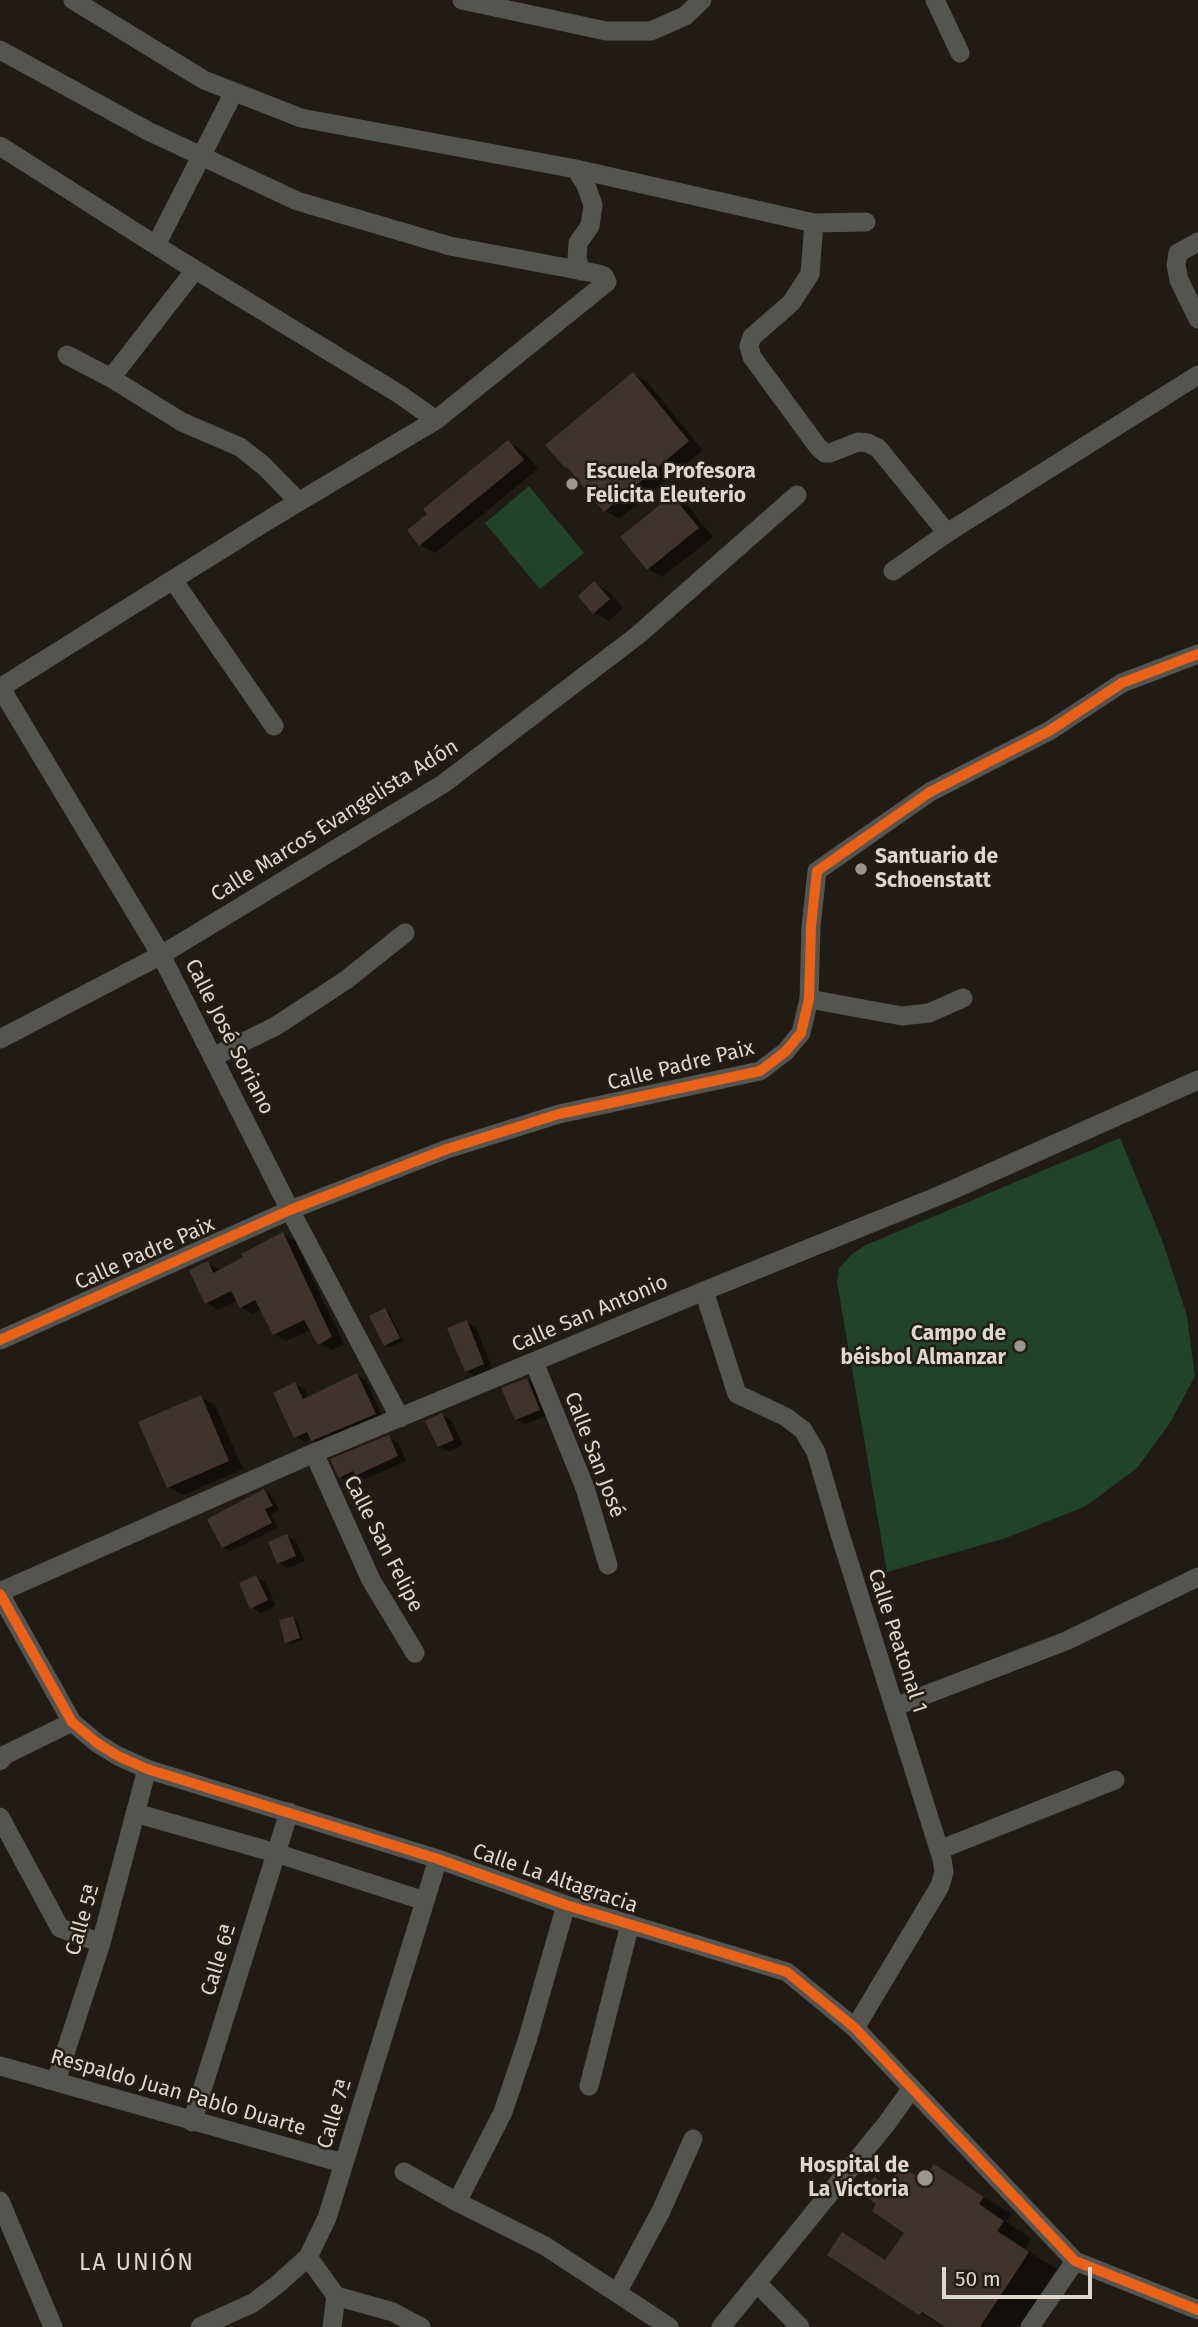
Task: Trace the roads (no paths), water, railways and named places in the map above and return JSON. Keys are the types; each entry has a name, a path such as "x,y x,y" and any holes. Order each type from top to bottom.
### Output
{"street":[{"path":"73,0 204,80 301,118 576,169 814,223 866,222"},
{"path":"462,0 606,31 651,31 685,16 702,0"},
{"path":"935,0 960,52"},
{"path":"0,50 148,131 297,201 450,246 604,276 607,284 436,420 0,688"},
{"path":"156,245 234,92"},
{"path":"0,146 195,270 399,394 436,420"},
{"path":"576,169 586,185 593,205 590,226 578,243 577,259 581,271"},
{"path":"814,223 810,274 791,303 752,337 749,346 752,357 818,447 825,453 858,442 869,443 878,448 947,533"},
{"path":"1198,242 1178,253 1175,265 1179,281 1198,319"},
{"path":"111,378 195,270"},
{"path":"68,355 182,422 240,447 264,466 299,502"},
{"path":"893,571 947,533 1198,375"},
{"name":"Calle Marcos Evangelista Adón","path":"0,1039 162,955 443,784 638,635 797,495"},
{"path":"173,580 274,726"},
{"name":"Calle Padre Paix","path":"0,1340 290,1210 447,1149 559,1114 760,1071 785,1052 801,1033 809,999 811,927 817,871 930,792 1049,731 1122,683 1198,654"},
{"name":"Calle José Soriano","path":"0,688 162,955 290,1210 400,1418"},
{"path":"213,1056 276,1026 346,980 405,933"},
{"path":"809,999 902,1016 929,1013 962,998"},
{"name":"Calle San Antonio","path":"0,1593 314,1453 943,1194 1198,1080"},
{"name":"Calle Peatonal 1","path":"704,1291 737,1394 786,1417 803,1430 816,1452 944,1872 940,1886 855,2028"},
{"name":"Calle San José","path":"534,1362 585,1488 608,1565"},
{"name":"Calle San Felipe","path":"314,1453 371,1580 415,1653"},
{"path":"894,1707 1066,1641 1198,1577"},
{"name":"Calle La Altagracia","path":"0,1593 72,1723 118,1756 147,1769 438,1859 566,1905 787,1972 855,2028 1075,2261"},
{"path":"0,1761 5,1755 72,1723"},
{"name":"Calle 5ª","path":"56,2081 101,1943 147,1769"},
{"path":"939,1850 1115,1780"},
{"name":"Calle 6ª","path":"192,2122 289,1812"},
{"path":"135,1813 276,1853 425,1901"},
{"path":"1,1820 60,1928 101,1943"},
{"name":"Calle 7ª","path":"200,2327 253,2303 308,2257 327,2218 438,1859"},
{"path":"457,2202 503,2112 527,2041 566,1905"},
{"path":"589,2086 630,1924"},
{"name":"Respaldo Juan Pablo Duarte","path":"0,2066 344,2163"},
{"path":"721,2327 912,2088"},
{"path":"617,2294 661,2211 693,2139"},
{"path":"404,2172 545,2246 669,2327"},
{"path":"0,2201 53,2327"},
{"path":"308,2257 336,2296 393,2312 421,2327"},
{"path":"1030,2327 1075,2261 1198,2310"},
{"path":"758,2284 800,2327"},
{"path":"332,2327 336,2296"}],"place":[{"name":"Escuela Profesora Felicita Eleuterio","path":"572,484"},
{"name":"Santuario de Schoenstatt","path":"861,869"},
{"name":"Campo de béisbol Almanzar","path":"1020,1346"},
{"name":"Hospital de La Victoria","path":"925,2178"}],"district":[{"name":"LA UNIÓN","path":"137,2264"}]}
